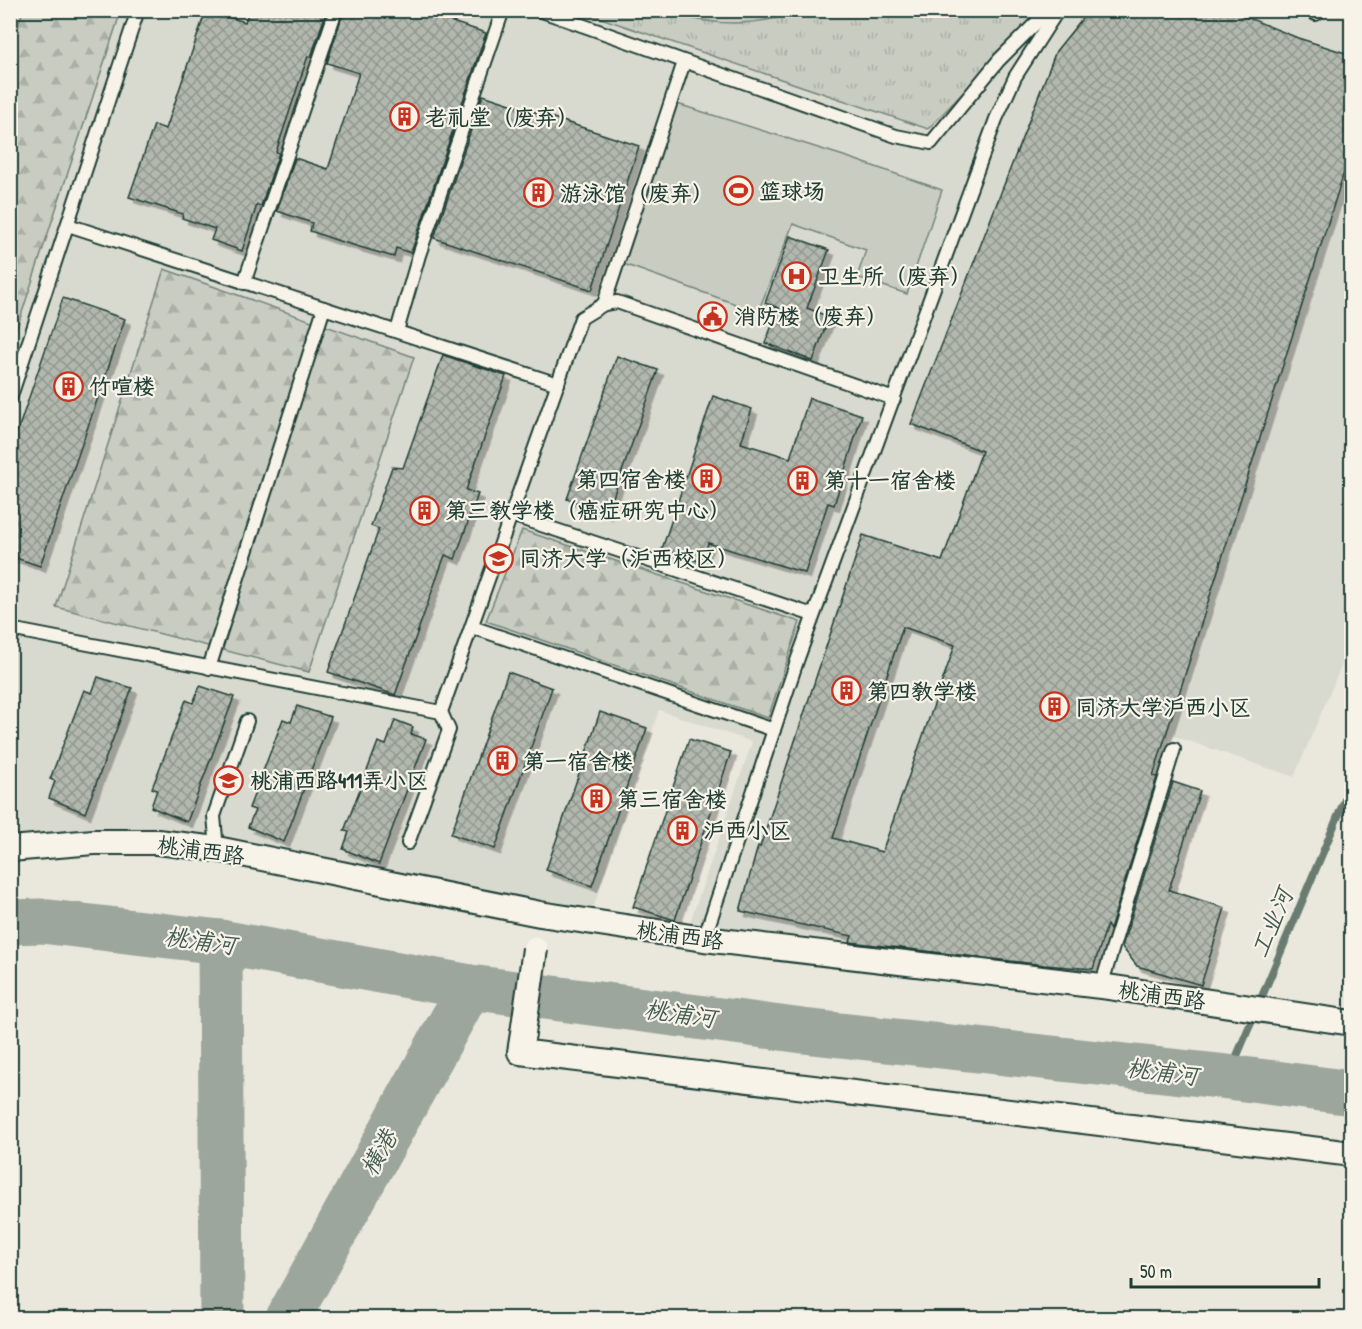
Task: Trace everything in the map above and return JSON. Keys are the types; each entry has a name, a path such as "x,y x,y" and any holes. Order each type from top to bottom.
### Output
{"street":[{"name":"桃浦西路","path":"10,849 94,842 157,842 217,849 540,914 704,939 1101,986 1352,1023"},
{"path":"540,914 520,1052 1352,1154"}],"lane":[{"path":"10,399 138,10"},
{"path":"244,283 336,10"},
{"path":"397,330 419,255 503,10"},
{"path":"539,10 896,136 931,143 999,60 1049,10"},
{"path":"704,939 813,615 996,119 1015,77 1058,10"},
{"path":"1308,10 1316,14 1318,10"},
{"path":"604,304 684,62"},
{"path":"68,225 558,384"},
{"path":"408,843 449,730 441,712 581,318 604,304 617,302 894,399"},
{"path":"209,668 324,308"},
{"path":"511,515 813,615"},
{"path":"471,627 774,730"},
{"path":"10,629 441,712"},
{"path":"217,849 214,816 247,721"},
{"path":"1101,986 1174,749"}],"shaded area":[{"name":"同济大学（沪西校区）","path":"11,11 1089,11 1056,51 911,423 1019,465 847,950 687,931 752,742 659,710 592,912 379,871 11,840"},
{"path":"1229,11 1351,11 1351,59"},
{"path":"1351,147 1351,643 1294,777 1171,735 1093,969"}],"green space":[{"path":"23,11 121,11 11,346 10,49"},
{"path":"580,11 1042,11 928,129"},
{"path":"665,11 808,11 754,22 720,23 684,17"},
{"name":"篮球场","path":"671,102 847,157 942,190 907,294 857,277 866,250 793,224 758,312 615,261"},
{"path":"164,269 414,357 309,672 56,607"},
{"path":"522,530 800,622 768,718 486,621"}],"building":[{"path":"206,10 245,22 249,10 327,10 311,57 308,56 276,152 279,153 261,206 257,205 242,251 211,240 215,229 182,218 183,214 129,197 154,125 166,129"},
{"name":"老礼堂（废弃）","path":"344,10 416,10 486,33 411,253 396,248 394,257 339,241 310,231 312,223 277,211 295,158 328,169 359,73 327,63"},
{"name":"同济大学沪西小区","path":"1089,10 1229,10 1298,38 1352,55 1352,147 1153,776 1157,777 1110,930 1107,925 1093,969 850,942 852,936 740,911 758,846 760,847 863,535 942,561 982,451 911,424 1056,51","holes":["903,627 955,645 882,852 833,838"]},
{"name":"游泳馆（废弃）","path":"483,95 639,146 592,290 434,238"},
{"name":"卫生所（废弃）","path":"790,236 829,250 807,308 829,317 813,361 765,343 779,308 765,303"},
{"name":"竹喧楼","path":"63,298 125,319 40,566 10,556 10,453"},
{"name":"第三教学楼（癌症研究中心）","path":"443,355 506,376 466,490 478,494 455,559 445,555 395,695 328,672 379,529 371,526 392,467 403,468"},
{"path":"617,356 658,370 607,514 567,499"},
{"path":"713,396 752,409 741,443 790,458 809,398 862,415 834,505 828,503 805,573 708,543 702,562 662,549"},
{"name":"第一宿舍楼","path":"508,672 552,688 495,849 451,834"},
{"path":"98,677 132,688 85,813 49,798 55,781 50,779 84,690 92,693"},
{"path":"200,686 234,697 187,822 151,807 157,790 152,788 186,700 193,703"},
{"path":"297,706 331,717 284,842 248,827 255,810 249,808 283,719 291,722"},
{"name":"第三宿舍楼","path":"600,712 647,728 592,886 546,870"},
{"path":"395,720 413,727 411,734 426,739 379,864 343,849 349,832 344,831 378,742 386,745"},
{"name":"沪西小区","path":"689,739 731,752 675,920 633,907"},
{"path":"1173,782 1200,791 1169,890 1225,908 1201,985 1137,966 1122,947"}],"waterway":[{"name":"工业河","path":"1228,1077 1352,783"},
{"name":"桃浦河","path":"10,922 41,921 220,942 470,987 803,1031 1228,1077 1352,1093"},
{"path":"220,942 222,1318"},
{"name":"横港","path":"288,1318 470,987"}],"place":[{"name":"老礼堂（废弃）","path":"404,117"},
{"name":"篮球场","path":"738,191"},
{"name":"游泳馆（废弃）","path":"539,193"},
{"name":"卫生所（废弃）","path":"797,276"},
{"name":"消防楼（废弃）","path":"713,316"},
{"name":"竹喧楼","path":"68,386"},
{"name":"第四宿舍楼","path":"707,479"},
{"name":"第十一宿舍楼","path":"803,480"},
{"name":"第三教学楼（癌症研究中心）","path":"424,510"},
{"name":"同济大学（沪西校区）","path":"498,558"},
{"name":"第四教学楼","path":"846,691"},
{"name":"同济大学沪西小区","path":"1054,707"},
{"name":"第一宿舍楼","path":"502,761"},
{"name":"桃浦西路411弄小区","path":"229,780"},
{"name":"第三宿舍楼","path":"596,799"},
{"name":"沪西小区","path":"682,830"}]}
